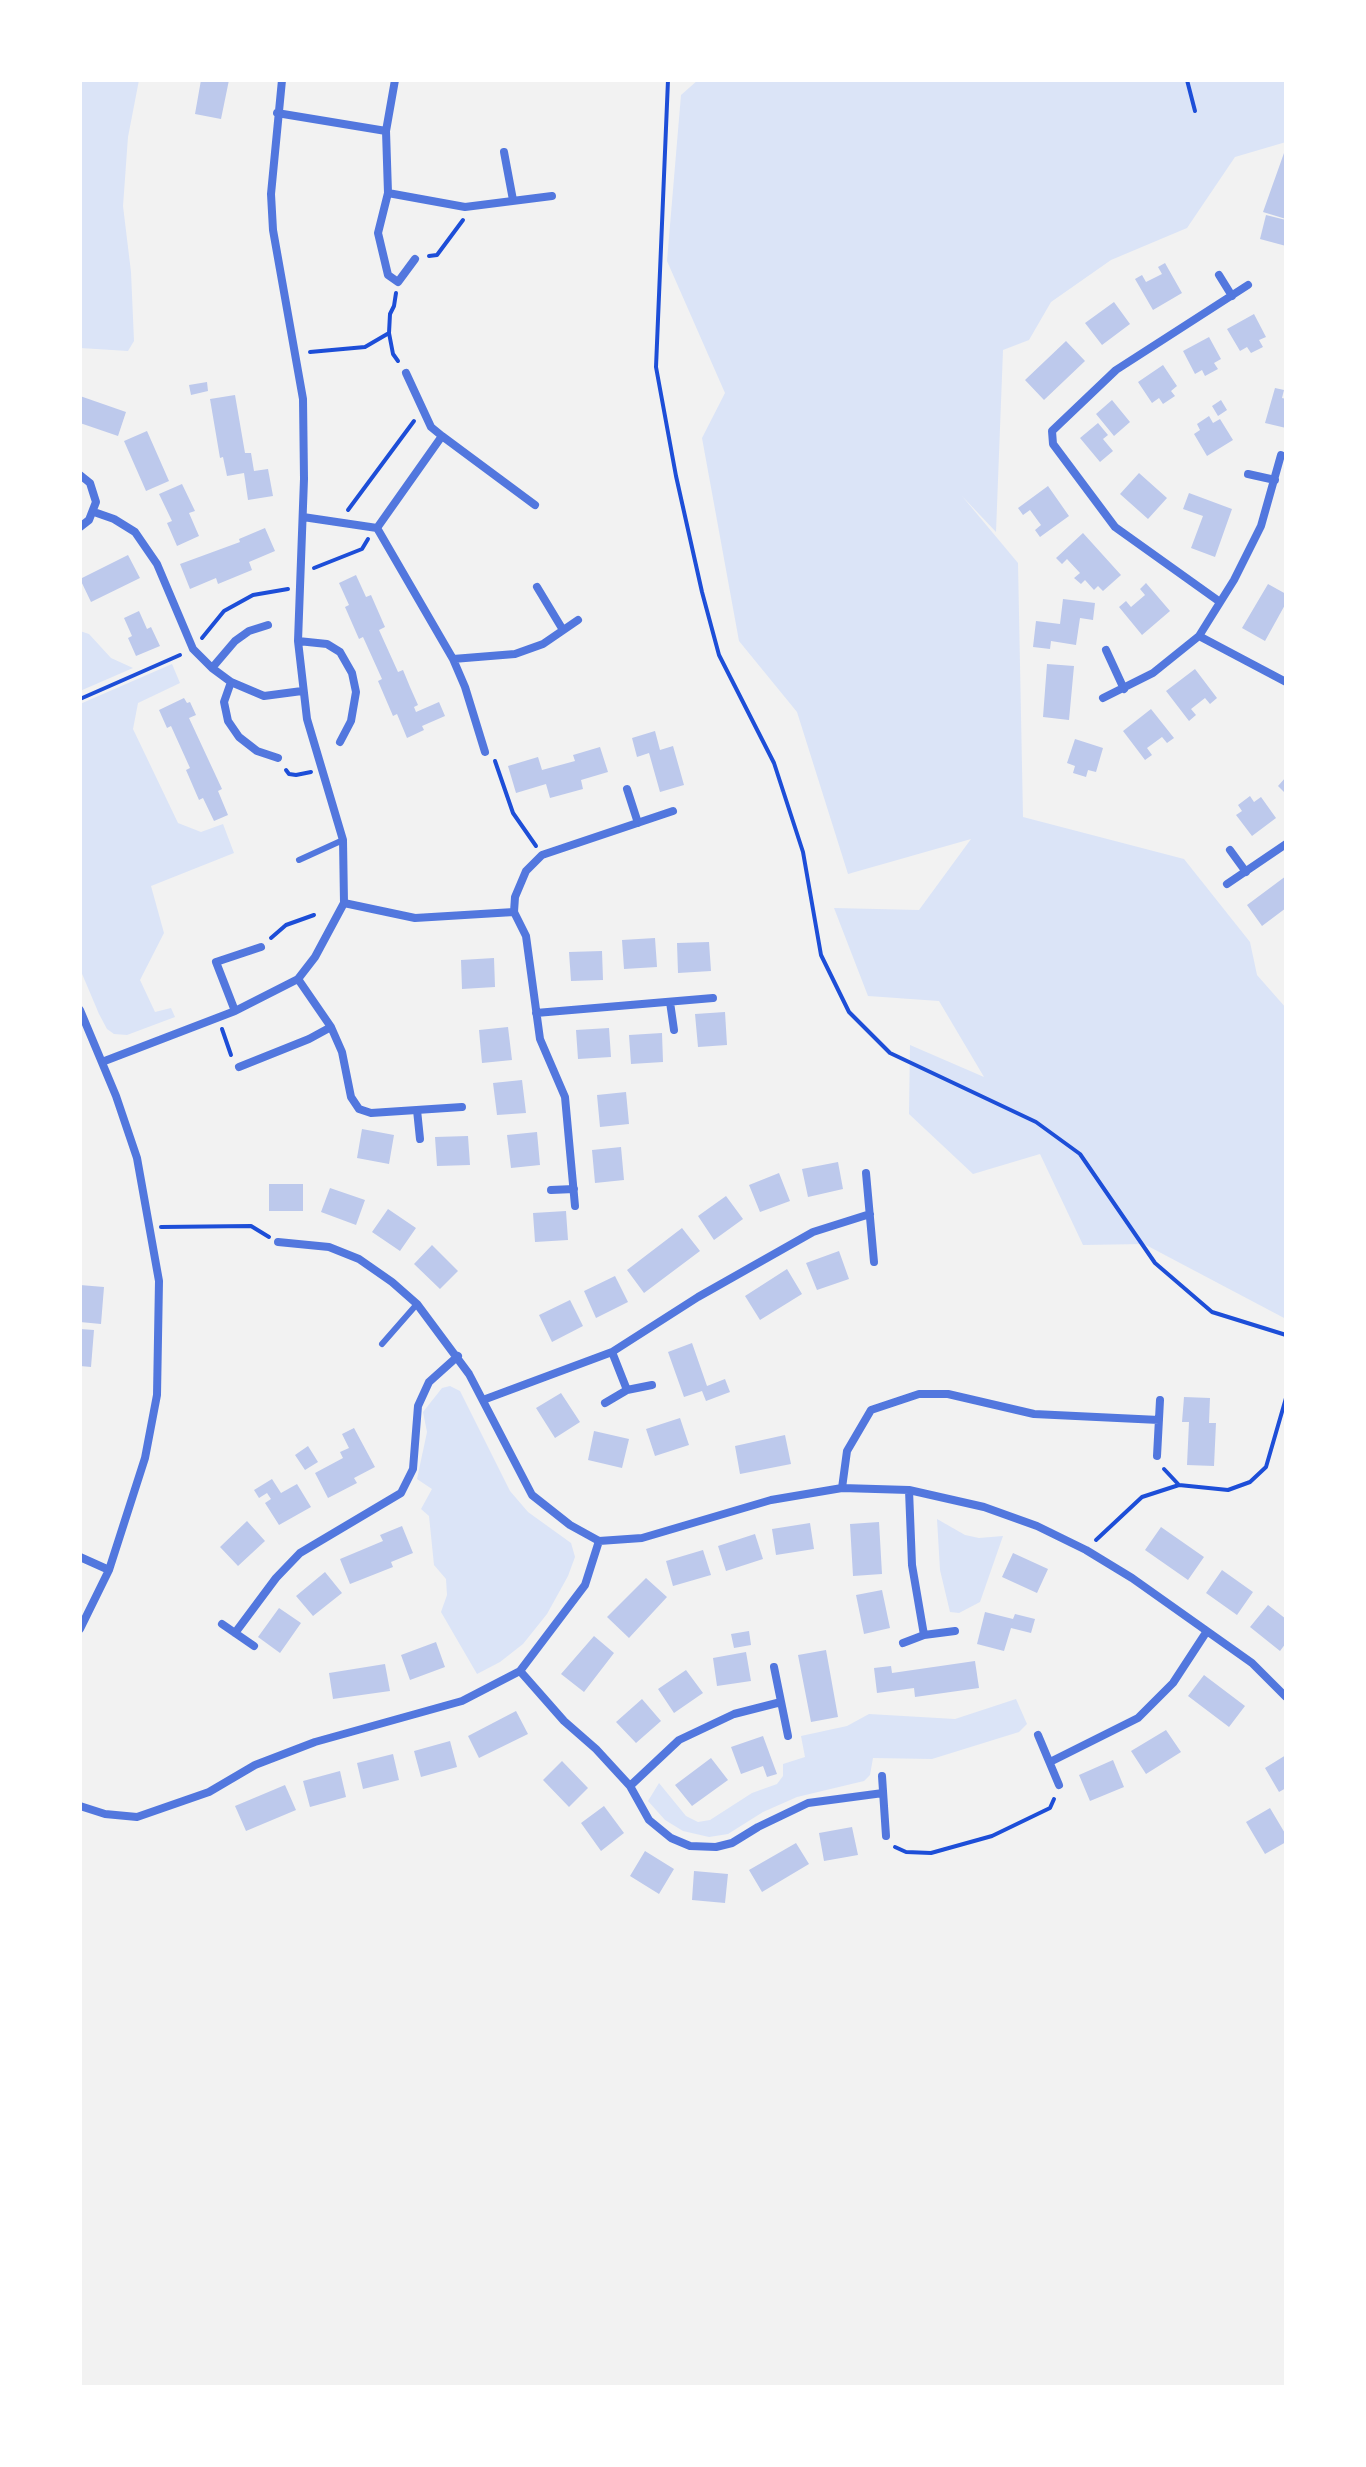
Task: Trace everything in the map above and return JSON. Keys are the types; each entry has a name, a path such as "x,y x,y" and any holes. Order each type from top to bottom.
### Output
{"street":[{"path":"102,1062 235,1011 298,979 315,957 344,903 343,840 321,770 302,691 298,641 303,517 303,399 273,230 271,194 282,80"},
{"path":"395,80 386,131 388,193 378,233 388,275 398,282 415,259"},
{"path":"277,113 386,131"},
{"path":"504,152 513,200"},
{"path":"388,193 465,207 552,196"},
{"path":"1219,275 1232,296"},
{"path":"1220,602 1115,527 1053,444 1052,431 1116,370 1248,285"},
{"path":"406,373 431,427 535,505"},
{"path":"377,528 442,436"},
{"path":"1103,698 1153,673 1199,636 1261,526 1281,455"},
{"path":"1248,474 1275,480"},
{"path":"80,475 95,492 94,512 80,527"},
{"path":"94,512 114,519 135,532 157,564 193,649 212,668 231,682 264,696 302,691"},
{"path":"303,517 377,528"},
{"path":"377,528 453,659 485,752"},
{"path":"537,587 563,630"},
{"path":"453,659 515,654 543,644 578,620"},
{"path":"212,668 235,641 249,631 268,625"},
{"path":"1199,636 1286,682"},
{"path":"298,641 327,644 340,652 352,673 356,692 351,721 340,742"},
{"path":"1106,650 1124,689"},
{"path":"231,682 224,702 228,721 239,737 257,751 278,758"},
{"path":"627,789 638,823"},
{"path":"575,1206 565,1097 540,1039 526,936 514,912 515,897 526,871 542,855 673,811"},
{"path":"1227,884 1286,844"},
{"path":"1230,850 1246,872"},
{"path":"344,903 415,918 514,912"},
{"path":"235,1011 216,962 261,947"},
{"path":"298,979 331,1027 342,1052 351,1097 359,1109 371,1113 462,1107"},
{"path":"536,1013 713,998"},
{"path":"670,1002 674,1030"},
{"path":"80,1010 137,1158 159,1281 157,1395 145,1458 109,1570 80,1629"},
{"path":"239,1067 331,1027"},
{"path":"417,1110 420,1139"},
{"path":"866,1173 874,1262"},
{"path":"551,1190 574,1189"},
{"path":"483,1400 612,1352 698,1297 813,1232 870,1214"},
{"path":"278,1242 329,1247 359,1259 417,1304 458,1356 532,1495 570,1525 599,1541 642,1538 771,1500 842,1488 909,1490 984,1507 1037,1526 1086,1550 1252,1663 1286,1697"},
{"path":"612,1352 627,1390"},
{"path":"235,1633 276,1578 300,1553 401,1493 413,1469 418,1406 429,1382 458,1356"},
{"path":"605,1403 627,1390 652,1385"},
{"path":"842,1488 847,1451 871,1410 919,1394 948,1394 1034,1414 1159,1420"},
{"path":"1157,1456 1160,1400"},
{"path":"909,1490 912,1565 924,1635"},
{"path":"80,1806 105,1814 137,1817 209,1792 255,1765 315,1742 462,1701 520,1671 585,1585 599,1541"},
{"path":"80,1557 109,1570"},
{"path":"222,1624 254,1646"},
{"path":"903,1643 924,1635 955,1631"},
{"path":"1050,1762 1138,1718 1173,1683 1207,1631"},
{"path":"774,1667 788,1736"},
{"path":"520,1671 564,1721 596,1749 630,1786 649,1820 671,1838 690,1846 716,1847 732,1843 808,1803 883,1793"},
{"path":"630,1786 679,1740 734,1714 781,1702"},
{"path":"1038,1735 1059,1785"},
{"path":"882,1776 886,1836"}],"lane":[{"path":"299,860 343,840"},
{"path":"382,1344 417,1304"}],"path":[{"path":"668,80 656,367 676,476 719,655 779,778 803,852 821,955 849,1012 890,1053 1036,1122 1080,1154 1155,1263 1212,1312 1286,1335"},
{"path":"1187,80 1195,111"},
{"path":"415,259 437,255 463,220 465,207"},
{"path":"398,282 389,333 393,354 406,373"},
{"path":"295,354 365,347 389,333"},
{"path":"340,522 423,409"},
{"path":"300,572 362,549 377,528"},
{"path":"80,699 193,649 224,611 253,595 276,589 299,588"},
{"path":"485,752 496,762 513,813 542,855"},
{"path":"278,758 289,774 321,770"},
{"path":"261,947 286,925 314,915"},
{"path":"218,1017 239,1067"},
{"path":"150,1227 251,1226 278,1242"},
{"path":"1086,1550 1142,1497 1179,1485 1228,1490 1250,1482 1266,1467 1286,1398"},
{"path":"1157,1456 1168,1476 1179,1485"},
{"path":"886,1836 896,1848 906,1852 931,1853 992,1836 1050,1808 1059,1785"}],"shaded area":[{"path":"80,80 139,80 128,137 123,206 131,272 134,341 128,351 80,348"},
{"path":"698,80 1286,80 1286,142 1235,157 1187,228 1111,260 1051,302 1029,340 1003,350 996,532 962,496 1018,563 1023,817 1184,859 1250,942 1257,975 1286,1008 1286,1319 1144,1244 1083,1245 1040,1154 973,1174 909,1114 910,1045 984,1077 939,1001 868,996 834,908 919,910 971,839 848,874 797,712 739,641 702,438 725,393 667,261 681,95"},
{"path":"80,631 89,634 111,658 133,668 80,691"},
{"path":"172,664 180,683 138,703 133,729 178,823 201,832 223,824 234,853 151,886 164,933 140,980 155,1012 171,1008 175,1017 127,1035 114,1034 107,1029 99,1014 80,969 80,704"},
{"path":"450,1386 460,1391 510,1491 528,1512 571,1543 575,1557 547,1614 523,1644 500,1662 477,1674 441,1612 447,1595 446,1579 434,1565 429,1516 421,1509 432,1489 417,1479 427,1432 423,1412 442,1388"},
{"path":"937,1519 965,1535 979,1538 1003,1536 980,1602 959,1613 950,1612 940,1570"},
{"path":"1016,1699 1027,1724 1019,1732 932,1759 873,1758 870,1775 864,1781 797,1797 763,1812 728,1834 709,1837 683,1831 665,1820 648,1801 659,1783 686,1816 698,1822 710,1820 752,1793 777,1784 783,1776 783,1764 805,1757 801,1736 847,1726 869,1714 955,1719"}],"building":[{"path":"201,80 229,80 221,119 195,114"},
{"path":"1286,154 1286,219 1263,212"},
{"path":"1266,215 1286,220 1286,246 1260,239"},
{"path":"1165,263 1182,293 1153,310 1135,279 1142,275 1146,282 1162,274 1158,267"},
{"path":"1114,302 1130,324 1102,345 1085,323"},
{"path":"1254,314 1266,337 1259,340 1263,347 1251,353 1247,347 1240,351 1227,329"},
{"path":"1209,337 1221,359 1214,363 1218,369 1205,376 1202,370 1195,374 1183,351"},
{"path":"1066,341 1085,361 1044,400 1025,380"},
{"path":"1163,365 1177,386 1171,391 1175,396 1163,404 1159,398 1152,403 1138,382"},
{"path":"207,382 208,391 191,395 189,385"},
{"path":"1275,388 1284,390 1282,398 1286,399 1286,428 1265,423"},
{"path":"235,395 245,453 251,453 254,471 268,469 273,496 248,500 244,473 227,476 223,457 220,458 210,399"},
{"path":"80,396 126,412 118,436 80,423"},
{"path":"1112,400 1130,422 1114,436 1096,414"},
{"path":"1221,400 1227,410 1218,416 1212,406"},
{"path":"1209,416 1213,423 1220,419 1233,440 1207,456 1194,434 1200,430 1197,424"},
{"path":"1098,423 1108,435 1103,439 1113,451 1100,462 1080,438"},
{"path":"147,431 169,481 146,491 124,441"},
{"path":"1139,473 1167,498 1148,519 1120,494"},
{"path":"182,484 195,511 189,513 199,536 177,546 167,523 172,521 159,494"},
{"path":"1048,486 1069,516 1040,537 1035,530 1041,525 1030,510 1023,515 1018,508"},
{"path":"1189,493 1232,509 1215,557 1191,548 1203,516 1183,509"},
{"path":"265,528 275,551 249,562 252,570 218,584 216,578 190,589 180,564 240,542 239,539"},
{"path":"1083,533 1121,575 1103,591 1098,586 1094,590 1085,580 1081,584 1074,578 1080,573 1067,559 1062,564 1056,558"},
{"path":"128,555 140,578 91,602 80,579"},
{"path":"356,575 366,597 371,595 385,627 379,630 398,672 403,670 418,705 414,707 416,712 439,702 445,716 422,726 424,730 407,738 397,714 393,716 378,681 382,679 363,637 359,639 345,607 349,605 339,583"},
{"path":"1146,583 1170,611 1142,635 1119,607 1126,601 1131,607 1145,595 1140,589"},
{"path":"1268,584 1286,594 1286,603 1265,641 1242,628"},
{"path":"1063,599 1095,603 1093,620 1080,618 1076,645 1051,641 1050,649 1033,647 1036,621 1060,624"},
{"path":"139,611 147,629 151,627 160,646 136,656 124,618"},
{"path":"1047,664 1074,666 1069,720 1043,717"},
{"path":"1195,669 1217,698 1210,704 1205,698 1191,709 1196,715 1189,721 1166,691"},
{"path":"184,698 187,703 190,702 196,715 189,718 222,789 218,791 228,815 214,821 203,798 199,800 186,770 190,768 171,726 167,728 159,710"},
{"path":"1151,709 1174,738 1167,743 1162,737 1147,748 1152,755 1145,760 1123,731"},
{"path":"655,731 660,750 673,746 684,785 660,792 649,753 637,757 632,738"},
{"path":"1075,739 1103,748 1096,772 1088,770 1086,777 1073,773 1075,766 1067,763"},
{"path":"600,747 608,772 581,780 583,789 550,798 546,784 516,793 508,766 538,757 542,770 575,761 573,755"},
{"path":"1286,777 1286,794 1278,786"},
{"path":"1250,796 1254,802 1261,797 1276,818 1252,836 1236,815 1242,811 1238,805"},
{"path":"1286,876 1286,908 1262,926 1247,905"},
{"path":"655,938 657,967 624,969 622,940"},
{"path":"709,942 711,971 678,973 677,943"},
{"path":"602,951 603,980 571,981 569,952"},
{"path":"494,958 495,987 462,989 461,960"},
{"path":"725,1012 727,1045 698,1047 695,1014"},
{"path":"508,1027 512,1060 482,1063 479,1030"},
{"path":"609,1028 611,1057 578,1059 576,1030"},
{"path":"662,1033 663,1062 631,1064 629,1035"},
{"path":"522,1080 526,1113 497,1115 493,1083"},
{"path":"626,1092 629,1124 600,1127 597,1095"},
{"path":"362,1129 394,1135 389,1164 357,1158"},
{"path":"537,1132 540,1165 511,1168 507,1135"},
{"path":"468,1136 470,1165 437,1166 435,1137"},
{"path":"621,1147 624,1180 595,1183 592,1150"},
{"path":"838,1162 843,1189 808,1197 802,1169"},
{"path":"779,1173 790,1201 760,1212 749,1185"},
{"path":"269,1184 303,1184 303,1211 269,1211"},
{"path":"330,1188 365,1200 356,1225 321,1212"},
{"path":"726,1196 743,1219 714,1240 698,1216"},
{"path":"388,1209 416,1228 400,1251 372,1232"},
{"path":"566,1211 568,1240 535,1242 533,1213"},
{"path":"682,1228 700,1251 644,1293 627,1270"},
{"path":"432,1245 458,1271 440,1289 414,1264"},
{"path":"839,1251 849,1279 817,1290 806,1263"},
{"path":"787,1269 802,1294 760,1320 745,1296"},
{"path":"615,1276 628,1302 596,1318 584,1291"},
{"path":"80,1285 104,1287 101,1324 80,1322"},
{"path":"570,1300 583,1326 552,1342 539,1315"},
{"path":"80,1329 94,1330 91,1367 80,1366"},
{"path":"692,1343 707,1386 725,1379 730,1392 706,1401 702,1391 684,1397 668,1352"},
{"path":"561,1393 580,1422 555,1438 536,1408"},
{"path":"1184,1397 1210,1398 1209,1423 1216,1423 1214,1466 1187,1465 1189,1422 1182,1422"},
{"path":"680,1418 689,1445 655,1456 646,1429"},
{"path":"354,1428 375,1467 354,1478 357,1483 328,1498 315,1473 343,1458 340,1452 349,1448 342,1434"},
{"path":"594,1431 629,1439 622,1468 588,1460"},
{"path":"785,1435 791,1464 740,1474 735,1446"},
{"path":"308,1446 318,1462 305,1470 295,1455"},
{"path":"272,1479 281,1493 297,1484 311,1507 279,1525 265,1503 271,1499 267,1493 259,1498 254,1490"},
{"path":"247,1521 265,1541 238,1566 220,1547"},
{"path":"879,1522 882,1574 853,1576 850,1524"},
{"path":"810,1523 814,1549 776,1555 772,1529"},
{"path":"402,1526 413,1553 391,1562 393,1567 350,1584 340,1559 383,1541 380,1535"},
{"path":"1161,1527 1204,1557 1188,1580 1145,1550"},
{"path":"755,1534 763,1559 726,1571 718,1546"},
{"path":"703,1550 711,1575 673,1586 666,1561"},
{"path":"1013,1553 1048,1569 1037,1593 1002,1577"},
{"path":"1222,1570 1253,1592 1237,1615 1206,1593"},
{"path":"325,1572 342,1593 313,1616 296,1596"},
{"path":"646,1578 667,1597 629,1638 607,1617"},
{"path":"882,1590 890,1628 864,1634 856,1595"},
{"path":"1268,1605 1286,1619 1286,1643 1280,1651 1250,1627"},
{"path":"279,1608 301,1623 280,1653 258,1637"},
{"path":"985,1612 1013,1619 1015,1614 1035,1619 1031,1633 1011,1628 1004,1651 977,1644"},
{"path":"749,1631 751,1645 734,1648 731,1634"},
{"path":"594,1636 614,1653 584,1692 561,1674"},
{"path":"436,1642 445,1667 410,1680 401,1655"},
{"path":"826,1650 838,1717 811,1722 798,1655"},
{"path":"746,1652 751,1681 717,1686 713,1658"},
{"path":"975,1661 979,1688 915,1697 914,1688 877,1693 874,1668 891,1666 892,1673"},
{"path":"385,1664 390,1691 333,1699 329,1673"},
{"path":"686,1670 703,1693 674,1713 658,1689"},
{"path":"1204,1675 1245,1706 1229,1727 1188,1696"},
{"path":"642,1699 661,1721 636,1743 616,1722"},
{"path":"516,1711 528,1734 479,1758 468,1736"},
{"path":"1166,1730 1181,1752 1146,1774 1131,1751"},
{"path":"763,1736 777,1774 767,1777 763,1766 741,1774 731,1747"},
{"path":"450,1741 457,1767 421,1777 414,1751"},
{"path":"393,1754 399,1780 363,1789 357,1763"},
{"path":"1286,1755 1286,1788 1279,1792 1265,1768"},
{"path":"711,1758 728,1780 692,1806 675,1785"},
{"path":"1113,1760 1124,1787 1090,1801 1079,1775"},
{"path":"562,1761 588,1788 569,1807 543,1780"},
{"path":"340,1771 346,1797 310,1807 303,1781"},
{"path":"285,1785 296,1810 246,1831 235,1806"},
{"path":"604,1806 624,1833 601,1851 581,1823"},
{"path":"1270,1808 1286,1835 1286,1842 1265,1854 1246,1822"},
{"path":"852,1827 858,1855 824,1861 819,1833"},
{"path":"796,1843 809,1864 762,1892 749,1870"},
{"path":"645,1851 674,1869 659,1894 630,1876"},
{"path":"694,1871 728,1874 725,1903 692,1900"}]}
